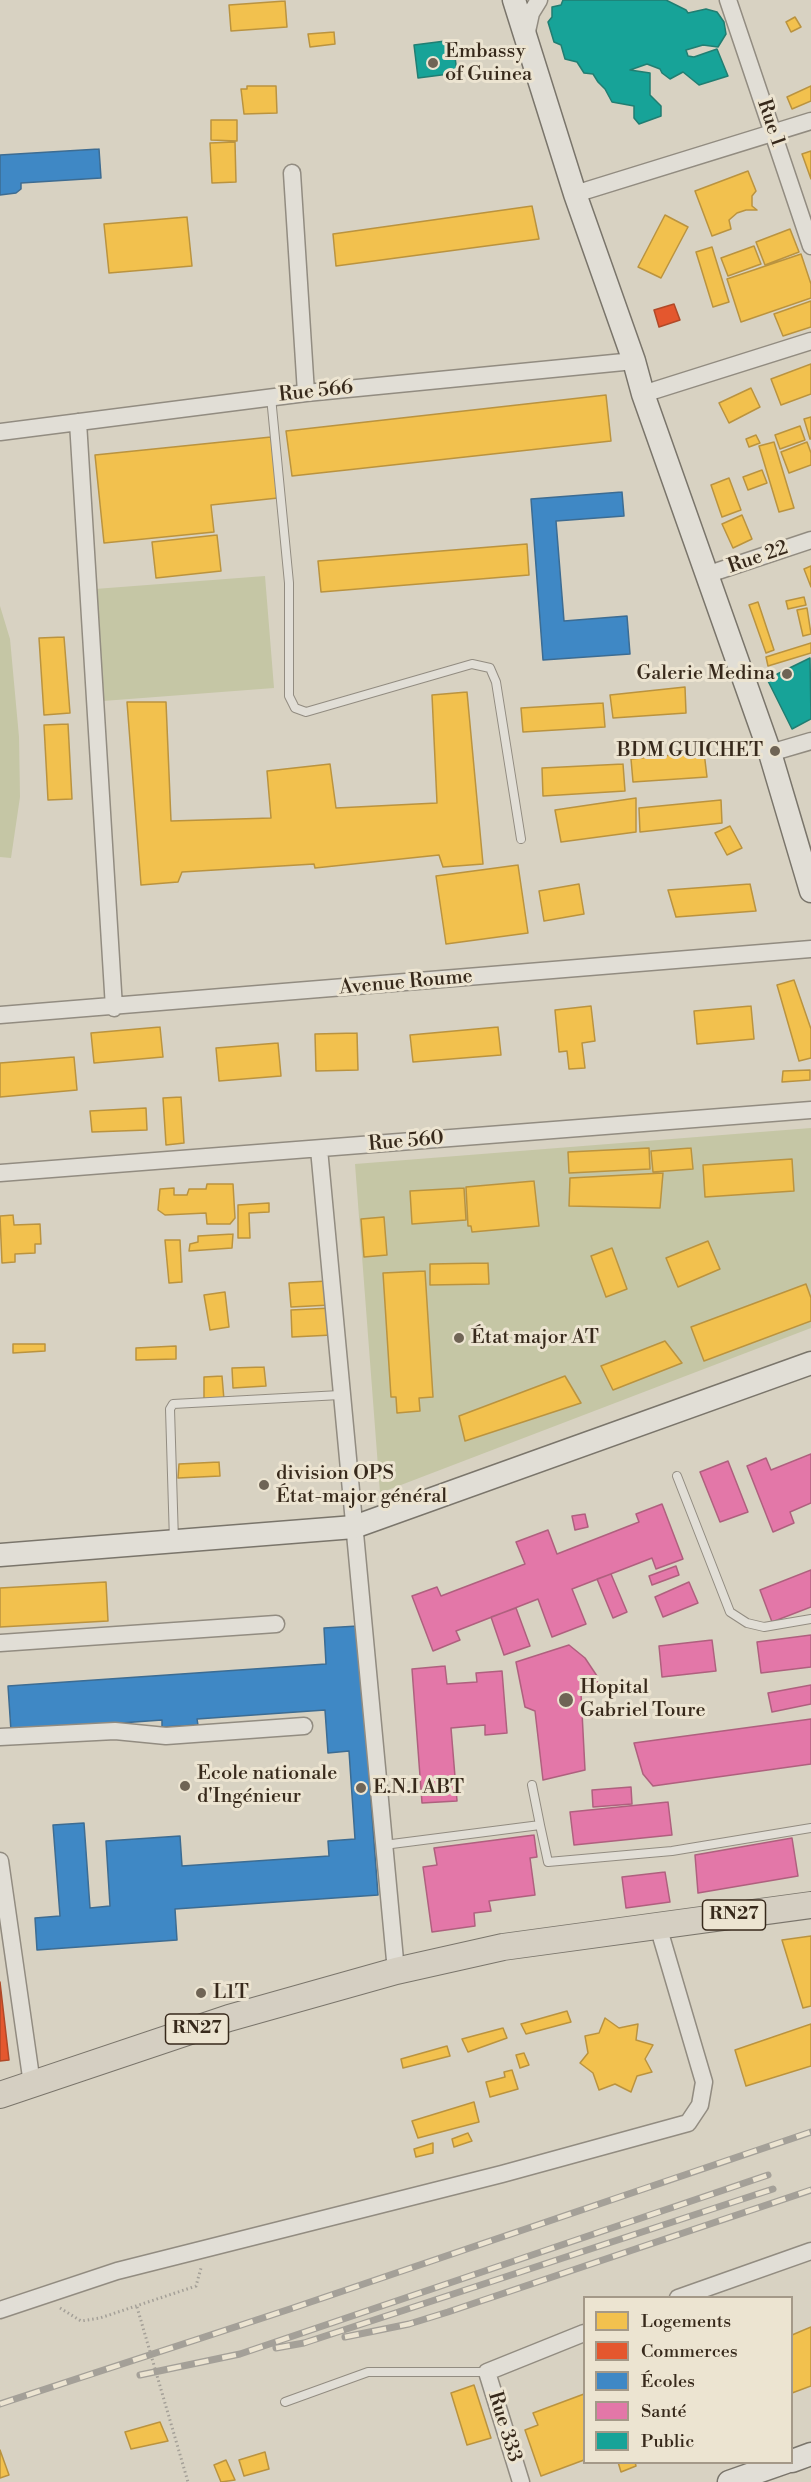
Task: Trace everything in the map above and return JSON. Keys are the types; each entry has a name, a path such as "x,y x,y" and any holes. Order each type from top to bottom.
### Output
{"main road":[{"path":"514,0 575,194 706,575 770,753 811,891"},
{"path":"0,1555 354,1527 811,1363"},
{"name":"RN27","path":"0,2095 229,2018 396,1971 503,1947 811,1905"},
{"path":"793,2461 811,2454"},
{"path":"729,2482 783,2464"}],"street":[{"path":"526,36 531,13 540,0"},
{"name":"Rue 1","path":"728,0 811,246"},
{"path":"575,194 811,121"},
{"path":"292,173 306,393"},
{"path":"643,394 811,340"},
{"name":"Rue 566","path":"0,432 306,393 634,361"},
{"path":"78,422 114,1008"},
{"name":"Rue 22","path":"706,575 811,540"},
{"path":"770,753 811,741"},
{"name":"Avenue Roume","path":"0,1015 114,1008 811,949"},
{"name":"Rue 560","path":"0,1173 811,1110"},
{"path":"319,1149 340,1395 396,1971"},
{"path":"0,1643 276,1624"},
{"path":"0,1737 115,1731 166,1736 304,1726"},
{"path":"0,1861 32,2084"},
{"path":"0,2310 117,2271 502,2174 688,2123 700,2105 704,2082 658,1926"},
{"path":"684,2296 811,2252"},
{"path":"487,2372 583,2334"},
{"name":"Rue 333","path":"487,2372 521,2482"}],"lane":[{"path":"271,397 289,583 289,696 295,708 306,712 472,664 490,668 496,682 521,839"},
{"path":"174,1541 170,1409 173,1404 340,1395"},
{"path":"677,1476 730,1612 747,1623 764,1627 811,1619"},
{"path":"532,1785 548,1862 672,1851 811,1828"},
{"path":"384,1845 540,1825"},
{"path":"285,2402 368,2372 487,2372"}],"path":[{"path":"42,2295 81,2321 137,2307 196,2286 206,2248"},
{"path":"137,2307 188,2482"}],"green space":[{"path":"265,576 274,688 103,701 95,589"},
{"path":"0,606 10,639 19,737 20,797 11,858 0,857"},
{"path":"811,1128 811,1328 380,1493 355,1164"}],"building: Logements":[{"path":"285,1 287,27 231,31 229,5"},
{"path":"795,17 801,27 791,32 786,22"},
{"path":"334,32 335,44 310,47 308,34"},
{"path":"247,86 276,86 277,113 244,114 241,89 247,89"},
{"path":"811,86 811,101 792,109 787,97"},
{"path":"211,120 237,120 237,141 211,140"},
{"path":"235,142 236,182 212,183 210,143"},
{"path":"811,151 811,179 802,154"},
{"path":"748,171 756,191 752,196 752,206 757,210 737,213 729,220 731,229 712,236 695,191"},
{"path":"532,206 539,239 336,266 333,234"},
{"path":"665,215 688,227 661,278 638,267"},
{"path":"187,217 192,266 109,273 104,224"},
{"path":"790,229 799,252 765,265 756,242"},
{"path":"754,246 761,264 728,276 721,258"},
{"path":"712,247 729,302 713,307 696,252"},
{"path":"801,254 811,284 811,298 741,322 727,279"},
{"path":"811,301 811,327 783,336 774,314"},
{"path":"811,364 811,394 781,405 771,379"},
{"path":"751,388 760,407 729,423 719,403"},
{"path":"606,395 611,441 292,476 286,431"},
{"path":"811,417 811,439 810,439 804,419"},
{"path":"800,426 805,440 780,449 775,435"},
{"path":"756,435 760,443 749,447 746,439"},
{"path":"271,437 278,498 211,505 214,532 104,543 95,455"},
{"path":"774,442 794,508 779,512 759,446"},
{"path":"807,442 811,453 811,465 789,473 781,452"},
{"path":"762,470 767,483 748,490 743,477"},
{"path":"729,478 741,510 722,517 711,485"},
{"path":"742,515 752,539 733,548 722,524"},
{"path":"217,535 221,571 156,578 152,542"},
{"path":"527,544 529,575 321,592 318,561"},
{"path":"811,566 811,587 804,569"},
{"path":"804,597 806,605 788,609 786,601"},
{"path":"758,602 774,650 766,653 749,605"},
{"path":"807,608 811,634 803,636 797,610"},
{"path":"64,637 70,713 44,715 39,638"},
{"path":"811,643 811,653 768,666 766,657"},
{"path":"685,687 686,713 613,718 610,695"},
{"path":"467,692 483,864 443,867 439,855 315,868 314,864 182,872 178,882 141,885 127,702 166,702 171,821 271,818 267,771 330,764 336,808 437,803 432,695"},
{"path":"603,703 605,727 523,732 521,708"},
{"path":"68,724 72,799 48,800 44,725"},
{"path":"704,752 707,777 633,782 631,759"},
{"path":"623,764 625,791 543,796 542,768"},
{"path":"636,798 636,832 561,842 555,810"},
{"path":"721,800 722,823 640,832 639,808"},
{"path":"730,826 742,848 727,855 715,833"},
{"path":"518,865 528,933 446,944 436,876"},
{"path":"579,884 584,914 544,921 539,891"},
{"path":"750,884 756,911 676,917 668,890"},
{"path":"794,980 811,1029 811,1058 799,1061 777,985"},
{"path":"591,1006 595,1041 582,1043 585,1068 569,1069 567,1051 559,1052 555,1010"},
{"path":"751,1006 754,1039 697,1044 694,1011"},
{"path":"160,1027 163,1057 94,1063 91,1033"},
{"path":"498,1027 501,1055 413,1062 410,1035"},
{"path":"357,1033 358,1070 316,1071 315,1034"},
{"path":"278,1043 281,1076 219,1081 216,1048"},
{"path":"74,1057 77,1090 0,1097 0,1063"},
{"path":"810,1070 810,1080 782,1082 783,1071"},
{"path":"181,1097 184,1143 166,1145 163,1098"},
{"path":"146,1108 147,1130 92,1132 90,1111"},
{"path":"649,1148 650,1169 569,1173 568,1152"},
{"path":"691,1148 693,1169 653,1172 651,1151"},
{"path":"792,1159 794,1191 705,1197 703,1165"},
{"path":"663,1173 660,1208 569,1206 570,1178"},
{"path":"534,1181 539,1226 472,1232 471,1226 468,1226 466,1187"},
{"path":"207,1184 233,1184 235,1218 230,1224 207,1224 206,1213 165,1215 158,1210 160,1189 174,1188 174,1195 187,1195 189,1189 206,1189"},
{"path":"464,1188 466,1220 412,1224 410,1191"},
{"path":"269,1203 269,1212 249,1213 250,1238 238,1238 238,1205"},
{"path":"13,1215 14,1225 40,1224 41,1244 35,1244 35,1253 15,1254 15,1262 2,1263 0,1216"},
{"path":"384,1217 387,1255 364,1257 361,1219"},
{"path":"233,1234 232,1248 189,1251 190,1244 198,1242 198,1236"},
{"path":"165,1240 180,1240 182,1282 169,1283"},
{"path":"708,1241 720,1269 678,1287 666,1258"},
{"path":"612,1248 627,1289 606,1297 591,1256"},
{"path":"488,1263 489,1284 430,1285 430,1264"},
{"path":"425,1271 433,1397 419,1398 420,1411 397,1413 396,1397 391,1397 383,1273"},
{"path":"328,1281 330,1305 291,1307 289,1283"},
{"path":"806,1284 811,1298 811,1321 704,1361 691,1327"},
{"path":"225,1292 229,1327 210,1330 204,1295"},
{"path":"331,1308 332,1335 292,1337 291,1310"},
{"path":"665,1341 682,1363 613,1390 601,1366"},
{"path":"13,1344 45,1344 45,1351 13,1353"},
{"path":"176,1346 176,1359 136,1360 136,1348"},
{"path":"264,1367 266,1386 233,1388 232,1368"},
{"path":"222,1376 224,1400 204,1401 204,1377"},
{"path":"565,1376 581,1403 465,1441 459,1416"},
{"path":"219,1462 220,1476 178,1478 179,1464"},
{"path":"106,1582 108,1621 0,1627 0,1588"},
{"path":"811,1936 811,2006 803,2008 782,1940"},
{"path":"567,2011 571,2022 526,2034 521,2024"},
{"path":"605,2018 619,2028 638,2024 636,2040 653,2045 645,2059 652,2072 637,2076 631,2092 615,2084 599,2090 593,2073 580,2063 588,2053 585,2036 599,2033"},
{"path":"811,2024 811,2066 746,2086 735,2050"},
{"path":"503,2028 507,2038 468,2052 462,2039"},
{"path":"447,2046 450,2056 403,2068 401,2059"},
{"path":"524,2053 529,2065 520,2068 516,2055"},
{"path":"512,2070 518,2089 490,2097 486,2082 505,2077 504,2072"},
{"path":"474,2102 479,2122 418,2138 412,2121"},
{"path":"468,2133 472,2141 454,2147 452,2139"},
{"path":"433,2143 433,2153 416,2157 414,2149"},
{"path":"811,2327 811,2386 793,2393 793,2335"},
{"path":"474,2385 491,2438 467,2445 451,2393"},
{"path":"583,2394 583,2460 541,2476 525,2430 538,2425 533,2413"},
{"path":"160,2422 168,2441 131,2449 125,2432"},
{"path":"0,2450 9,2475 0,2478"},
{"path":"265,2452 269,2469 244,2476 239,2460"},
{"path":"226,2460 235,2480 221,2482 214,2465"},
{"path":"619,2464 636,2464 636,2466 621,2472"}],"building: Commerces":[{"path":"674,304 680,320 659,327 654,310"},
{"path":"0,1982 9,2060 0,2061"}],"building: Écoles":[{"path":"99,149 101,178 21,183 21,189 16,193 0,195 0,155"},
{"path":"622,492 624,516 556,521 564,621 627,616 630,654 543,660 531,499"},
{"name":"E.N.I ABT","path":"358,1626 378,1895 175,1909 177,1940 37,1950 35,1918 60,1916 53,1825 84,1823 90,1908 110,1906 106,1841 180,1836 182,1866 329,1856 328,1841 355,1839 349,1751 328,1753 325,1710 197,1719 198,1725 162,1727 162,1720 11,1731 8,1686 326,1664 324,1628"}],"building: Santé":[{"path":"811,1454 811,1503 790,1512 794,1523 773,1532 747,1466 766,1458 771,1470"},
{"path":"728,1461 748,1512 720,1522 700,1472"},
{"path":"662,1504 683,1559 656,1569 652,1558 572,1589 586,1624 552,1637 538,1599 456,1631 460,1640 433,1651 412,1596 437,1587 441,1596 525,1564 516,1542 548,1530 557,1554 639,1522 636,1514"},
{"path":"585,1514 588,1527 575,1530 572,1516"},
{"path":"676,1566 679,1575 652,1585 649,1576"},
{"path":"811,1570 811,1607 772,1622 760,1590"},
{"path":"611,1574 627,1612 613,1618 597,1579"},
{"path":"689,1582 698,1603 663,1617 655,1597"},
{"path":"516,1608 530,1646 504,1655 491,1617"},
{"path":"811,1635 811,1667 761,1673 757,1642"},
{"path":"712,1640 716,1671 662,1677 659,1646"},
{"path":"569,1645 585,1658 597,1676 598,1692 581,1693 585,1770 543,1780 535,1711 525,1707 516,1662"},
{"path":"445,1666 447,1684 477,1682 476,1673 502,1671 507,1733 485,1735 485,1725 451,1728 457,1801 422,1803 412,1669"},
{"path":"811,1685 811,1704 772,1712 768,1693"},
{"path":"811,1719 811,1764 653,1786 643,1774 634,1743"},
{"path":"631,1787 632,1804 593,1807 592,1790"},
{"path":"668,1802 672,1835 574,1845 570,1812"},
{"path":"534,1835 537,1857 530,1858 535,1895 489,1901 491,1911 474,1913 475,1926 432,1932 423,1867 437,1865 434,1848"},
{"path":"792,1838 798,1876 698,1893 695,1855"},
{"path":"665,1872 670,1902 626,1908 622,1877"}],"building: Public":[{"path":"563,0 666,0 688,13 706,9 717,12 724,22 726,34 718,47 703,45 686,50 688,56 694,57 717,49 728,76 699,85 683,72 670,79 660,69 647,64 630,70 650,73 650,95 661,106 661,116 639,124 634,118 634,106 612,102 593,74 584,73 577,62 565,59 561,45 554,42 548,22 552,17 552,7 561,5"},
{"path":"453,40 457,73 418,78 414,45"},
{"path":"810,658 811,719 792,729 767,679"}],"railway":[{"path":"0,2404 290,2309 811,2132"},
{"path":"140,2375 240,2354 768,2175"},
{"path":"276,2348 304,2343 773,2189"},
{"path":"345,2337 409,2324 448,2312 811,2190"}],"place":[{"name":"Embassy of Guinea","path":"433,63"},
{"name":"Galerie Medina","path":"787,674"},
{"name":"BDM GUICHET","path":"775,751"},
{"name":"État major AT","path":"459,1338"},
{"name":"division OPS État-major général","path":"264,1485"},
{"name":"Hopital Gabriel Toure","path":"566,1700"},
{"name":"Ecole nationale d'Ingénieur","path":"185,1786"},
{"name":"E.N.I ABT","path":"361,1788"},
{"name":"L1T","path":"201,1993"}]}
